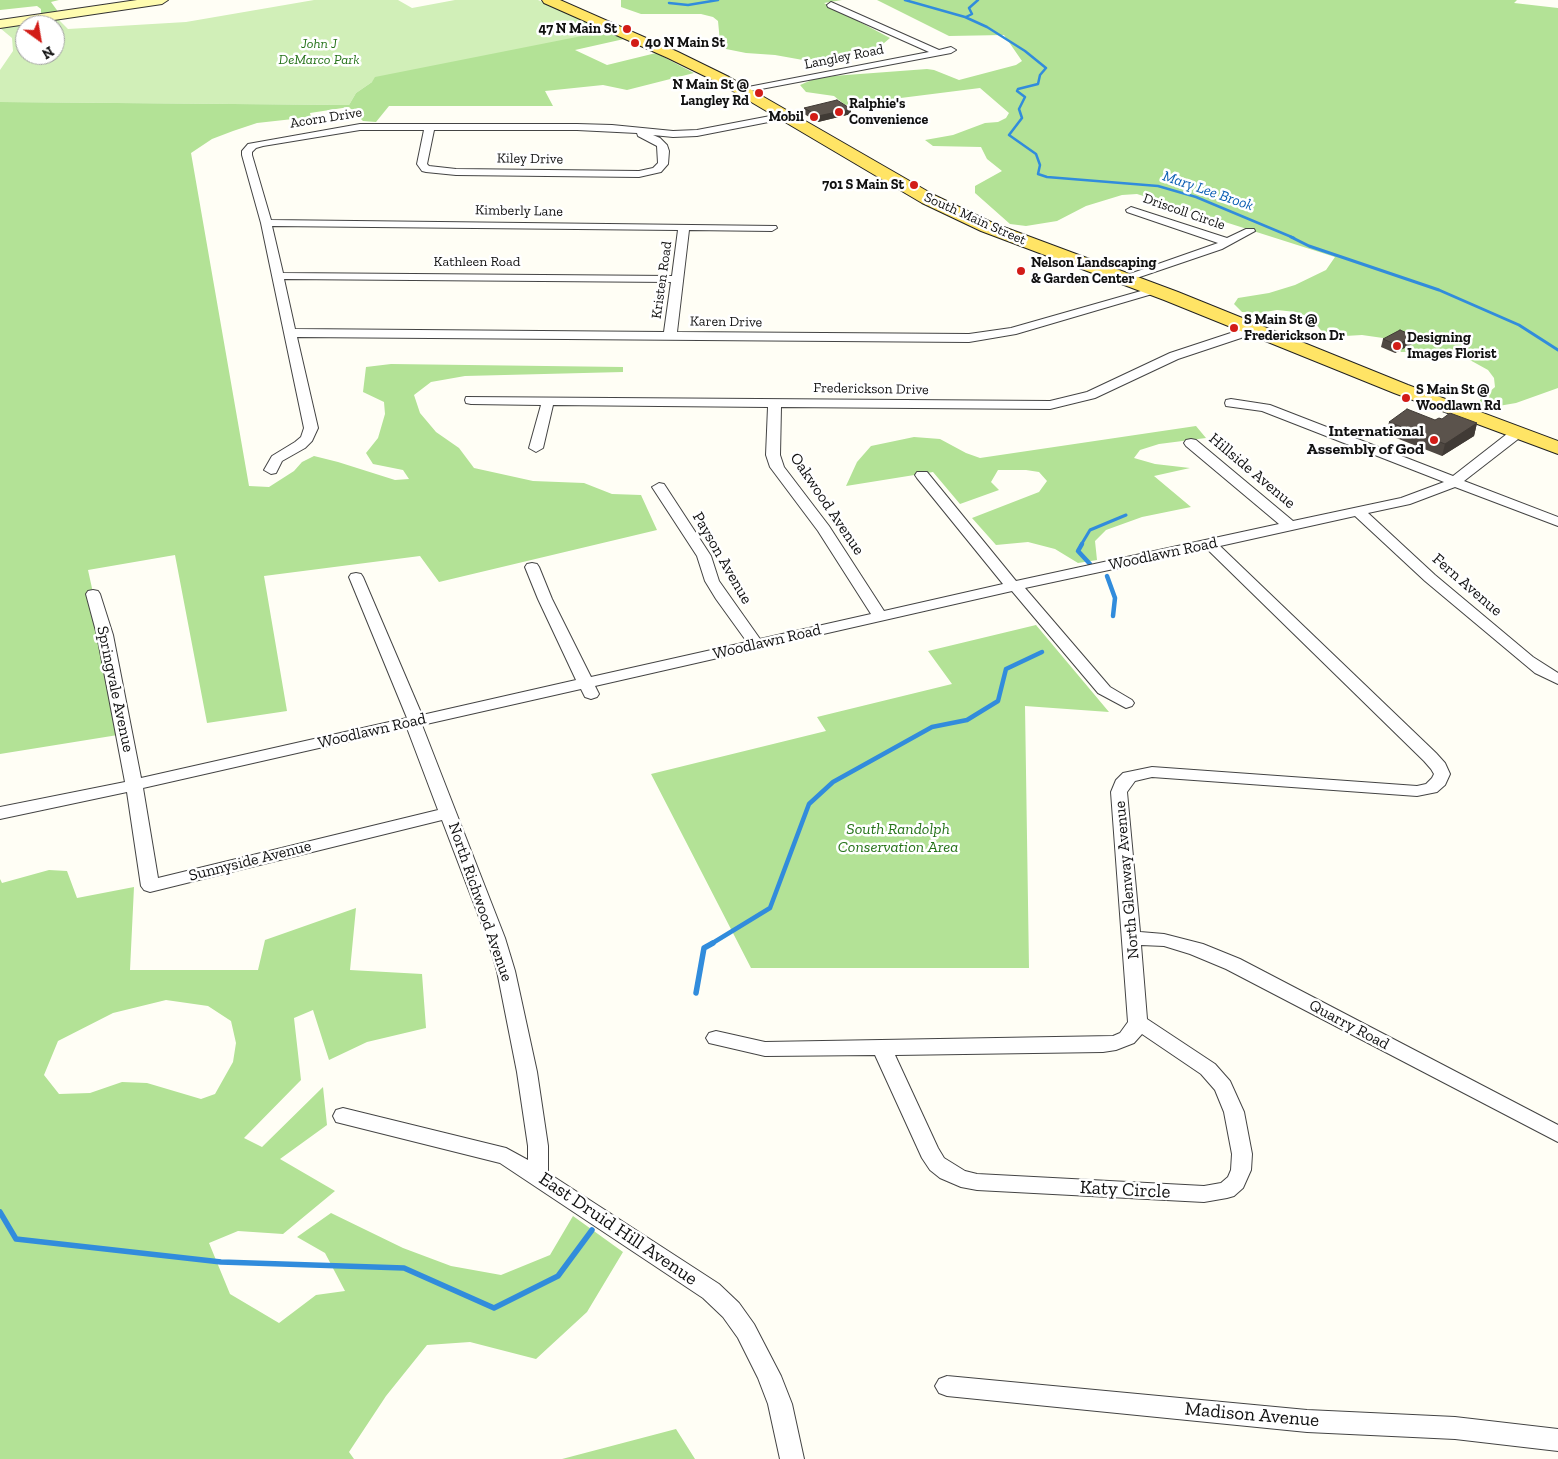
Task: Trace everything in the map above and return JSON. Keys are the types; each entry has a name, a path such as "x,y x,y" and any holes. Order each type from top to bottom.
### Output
{"main road":[{"path":"0,24 162,0"},
{"name":"South Main Street","path":"549,0 673,55 743,91 895,180 958,214 1019,240 1155,290 1401,389 1558,448"}],"street":[{"path":"831,5 937,52"},
{"name":"Langley Road","path":"743,91 951,50"},
{"name":"Acorn Drive","path":"270,470 277,459 300,445 307,438 311,428 276,276 266,223 247,155 247,150 252,146 360,127 577,127 673,134 713,131 786,116"},
{"name":"Kiley Drive","path":"430,127 422,164 426,169 439,172 639,174 658,170 663,164 664,151"},
{"path":"631,130 656,140 662,145 664,151 672,144 686,138 713,131"},
{"name":"Driscoll Circle","path":"1131,210 1227,242"},
{"name":"Kimberly Lane","path":"266,223 772,228"},
{"name":"Kristen Road","path":"670,336 684,228"},
{"path":"1125,279 1213,249 1250,231"},
{"name":"Kathleen Road","path":"276,276 678,279"},
{"name":"Karen Drive","path":"290,333 968,338 1012,331 1155,290"},
{"name":"Frederickson Drive","path":"471,400 1050,405 1091,395 1174,356 1256,330"},
{"path":"536,448 548,401"},
{"name":"Oakwood Avenue","path":"775,403 773,455 777,466 824,529 880,616"},
{"path":"1231,403 1265,408 1558,522"},
{"name":"Woodlawn Road","path":"0,813 414,722 589,689 757,645 880,616 1424,496 1454,482 1517,433"},
{"name":"Hillside Avenue","path":"1191,443 1290,526"},
{"path":"922,475 953,511 960,524 1104,690 1126,703"},
{"name":"Payson Avenue","path":"659,487 704,556 712,581 722,600 757,645"},
{"name":"Fern Avenue","path":"1358,511 1430,578 1513,648 1541,670 1558,679"},
{"name":"North Glenway Avenue","path":"1138,1022 1119,792 1122,784 1129,777 1152,772 1417,791 1431,788 1442,774 1439,767 1430,757 1210,544"},
{"path":"532,566 545,600 589,689"},
{"name":"North Richwood Avenue","path":"356,577 414,722 496,938 506,971 528,1081 538,1146 538,1176"},
{"name":"Springvale Avenue","path":"93,594 105,635 134,785"},
{"name":"Sunnyside Avenue","path":"134,785 150,886 449,813"},
{"name":"Quarry Road","path":"1132,938 1164,940 1196,949 1233,964 1558,1134"},
{"path":"716,1038 765,1049 1103,1045 1126,1038 1134,1031 1138,1022"},
{"name":"Katy Circle","path":"882,1048 929,1152 937,1164 961,1179 977,1182 1204,1194 1227,1190 1236,1182 1241,1170 1242,1154 1234,1112 1223,1086 1208,1069 1138,1022"},
{"name":"East Druid Hill Avenue","path":"344,1116 506,1156 711,1291 731,1310 746,1331 769,1376 780,1404 792,1459"},
{"name":"Madison Avenue","path":"947,1386 1307,1421 1455,1428 1558,1440"}],"green space":[{"path":"0,0 59,0 51,2 59,13 41,15 41,9 37,6 0,10"},
{"name":"John J DeMarco Park","path":"314,0 398,0 412,8 455,0 538,0 607,31 372,82 356,93 349,105 0,102 0,70 13,51 12,38 0,26 15,24 15,65 65,65 65,26 68,29 186,22"},
{"path":"621,0 842,0 824,3 890,38 877,49 823,58 803,60 775,55 746,53 726,49 720,42 718,21 713,17 701,14 641,14 621,7"},
{"path":"877,0 1517,0 1514,3 1558,8 1558,388 1516,403 1481,409 1480,400 1495,387 1494,378 1488,370 1459,354 1440,351 1401,352 1397,345 1383,338 1362,335 1324,334 1311,318 1296,312 1277,310 1259,313 1242,312 1234,304 1238,298 1269,293 1295,285 1326,270 1335,257 1137,194 1122,195 1086,206 1057,221 1026,226 1010,224 975,193 975,186 1002,171 987,159 981,147 933,146 925,140 953,135 985,123 998,122 1006,118 1009,113 980,88 845,105 834,96 806,92 800,85 814,79 833,76 927,69 959,80 1016,65 1022,61 1004,35 949,36"},
{"path":"607,31 624,39 575,50 607,65 656,53 694,73 627,90 603,85 545,91 553,106 389,106 376,122 363,121 349,107 310,113 311,117 257,123 233,131 212,139 191,153 249,486 269,487 294,471 302,462 314,456 395,480 409,479 403,470 373,464 366,453 378,438 385,414 384,402 363,392 366,367 391,364 623,367 623,372 465,376 431,382 414,395 420,413 436,432 459,448 474,468 533,481 584,483 612,494 641,495 657,530 439,582 420,556 264,576 287,711 207,723 175,555 88,570 124,734 0,754 0,102 349,105 356,93 372,82 375,77"},
{"path":"1196,426 1206,438 1159,444 1140,450 1134,458 1155,464 1190,468 1154,476 1191,507 1142,517 1106,530 1095,541 1097,560 1078,563 1055,549 1028,542 996,545 972,518 1039,492 1047,481 1039,472 998,470 991,482 999,490 960,504 933,472 846,486 857,462 871,446 914,437 940,439 980,458"},
{"name":"South Randolph Conservation Area","path":"1036,625 1109,712 1025,706 1029,968 751,968 651,774 826,731 817,717 952,684 928,651"},
{"path":"49,870 67,871 77,898 134,887 130,970 258,970 265,940 356,908 350,970 422,974 426,1028 367,1042 329,1060 313,1010 294,1018 301,1080 244,1138 262,1147 323,1087 327,1125 280,1159 335,1191 283,1234 238,1231 209,1243 230,1294 279,1323 316,1295 345,1291 325,1253 297,1237 331,1213 403,1248 451,1266 501,1275 550,1255 573,1216 623,1252 587,1312 536,1359 470,1342 427,1345 386,1396 349,1452 354,1459 0,1459 0,879 2,883","holes":["166,1000 208,1006 231,1021 236,1043 233,1062 215,1094 201,1099 147,1083 122,1082 90,1093 59,1094 44,1075 58,1041 113,1013"]},
{"path":"676,1429 695,1459 562,1459"}],"building":[{"path":"837,100 851,109 818,116 804,108"},
{"path":"1400,330 1414,336 1397,345 1383,339"},
{"path":"1407,409 1435,420 1442,419 1450,413 1477,423 1445,444 1389,422"}],"waterway":[{"path":"669,3 688,5 718,0"},
{"name":"Mary Lee Brook","path":"905,0 965,17 987,27 1025,51 1046,68 1040,75 1038,84 1018,89 1017,91 1025,97 1019,109 1022,118 1009,135 1036,154 1040,165 1038,174 1047,177 1158,186 1196,197 1294,238"},
{"path":"966,17 972,14 969,8 978,0"},
{"name":"Mary Lee Brook","path":"1291,237 1309,246 1439,290 1519,325 1558,350"},
{"path":"1081,545 1090,530 1126,515"},
{"path":"1082,544 1078,551 1090,564"},
{"path":"1107,576 1115,598 1113,616"},
{"path":"711,944 770,908 809,804 833,782 932,727 967,720 998,701 1006,669 1042,652"},
{"path":"696,993 704,948 713,943"},
{"path":"0,1212 16,1239 221,1262 404,1268 494,1308 558,1276 592,1230"}],"place":[{"name":"47 N Main St","path":"627,29"},
{"name":"40 N Main St","path":"635,43"},
{"name":"N Main St @ Langley Rd","path":"759,93"},
{"name":"Ralphie's Convenience","path":"839,112"},
{"name":"Mobil","path":"814,117"},
{"name":"701 S Main St","path":"914,185"},
{"name":"Nelson Landscaping & Garden Center","path":"1021,271"},
{"name":"S Main St @ Frederickson Dr","path":"1234,328"},
{"name":"Designing Images Florist","path":"1397,346"},
{"name":"S Main St @ Woodlawn Rd","path":"1406,398"},
{"name":"International Assembly of God","path":"1434,440"}]}
